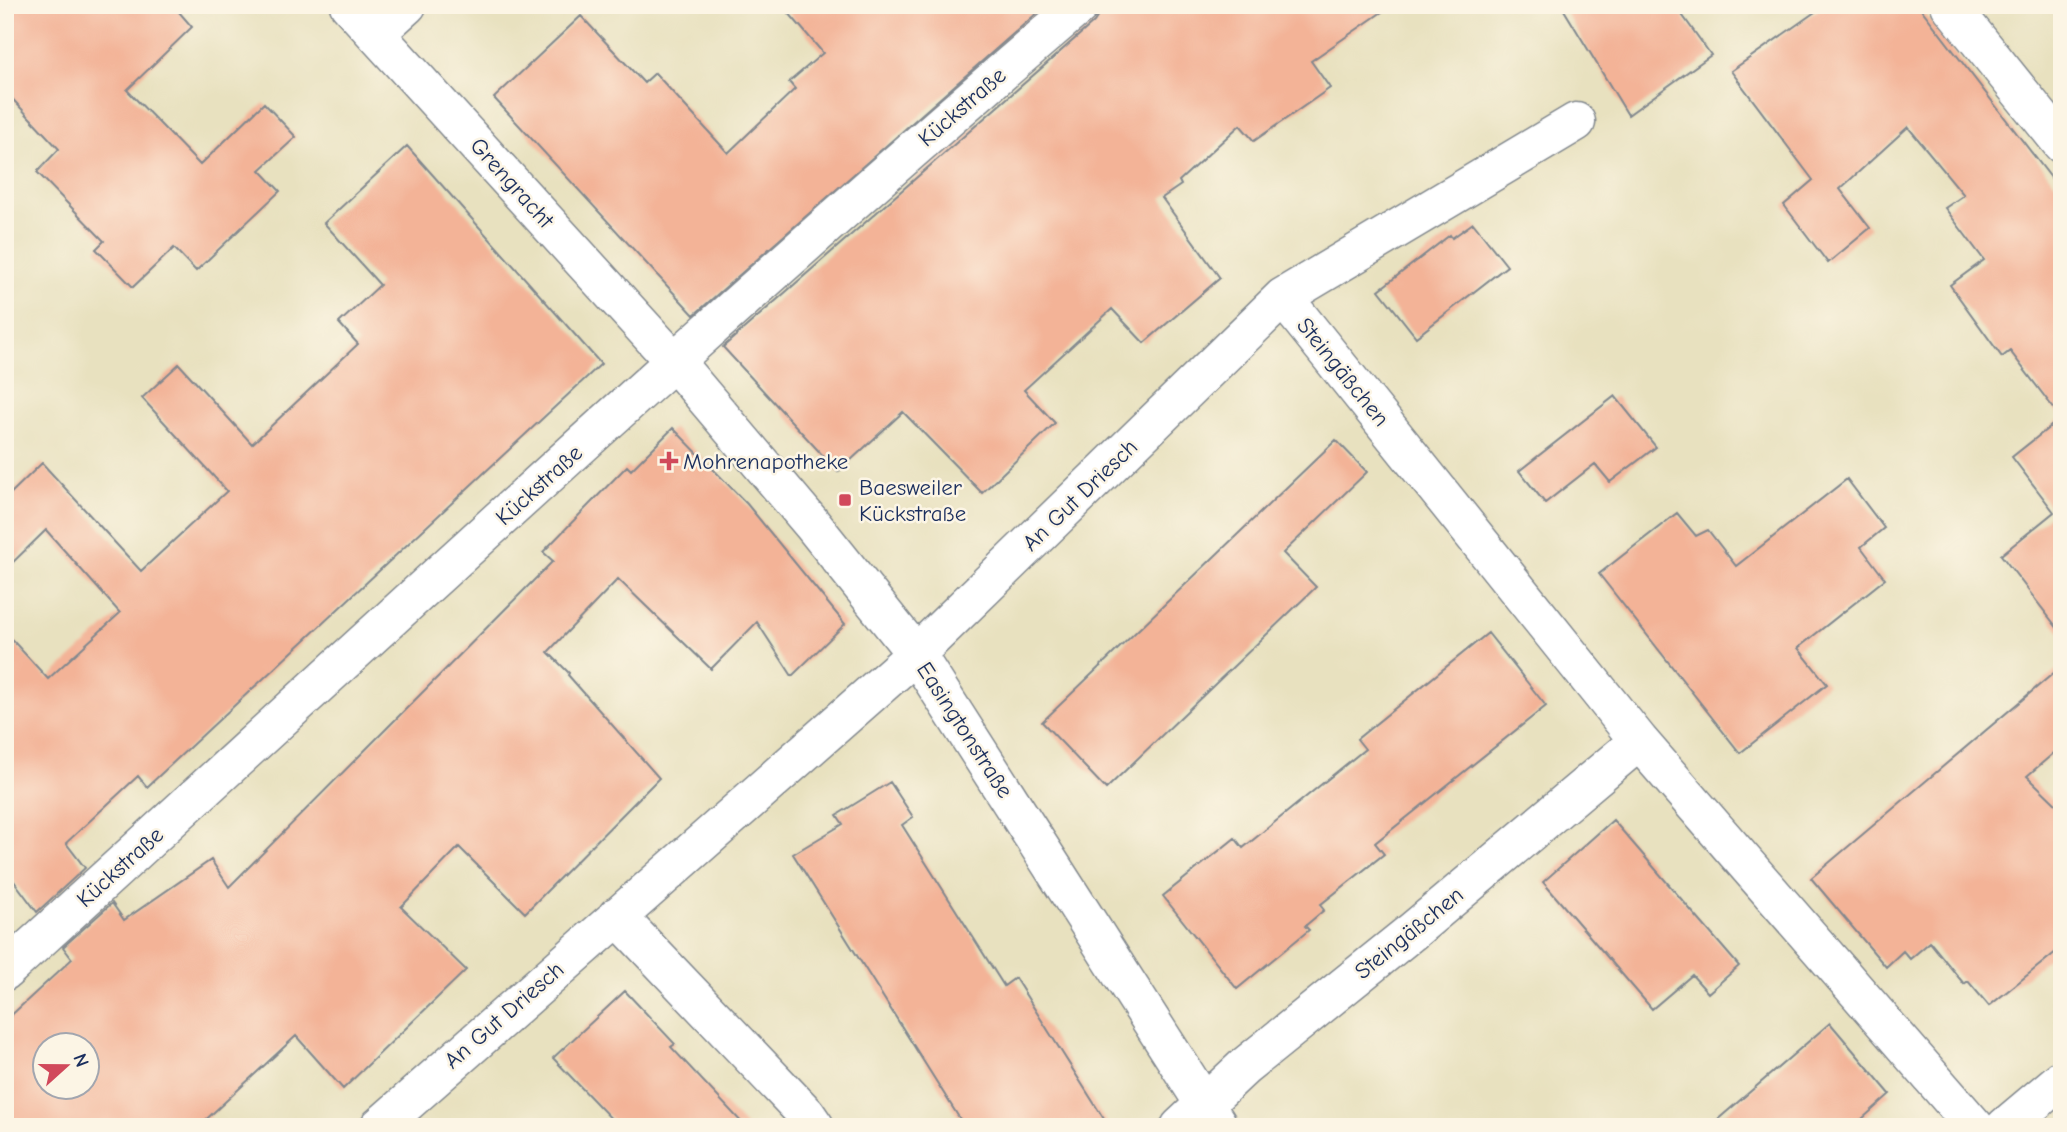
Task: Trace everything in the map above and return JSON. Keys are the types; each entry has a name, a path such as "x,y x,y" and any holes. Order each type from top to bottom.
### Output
{"street":[{"name":"Grengracht","path":"349,5 674,361"},
{"path":"376,33 407,5"},
{"name":"Kückstraße","path":"5,971 674,361 959,108 1080,5"},
{"path":"1950,5 2062,144"},
{"name":"An Gut Driesch","path":"391,1123 617,916 916,654 1283,297 1576,122"},
{"name":"Steingäßchen","path":"1283,297 1639,741 1975,1127"},
{"name":"Easingtonstraße","path":"674,361 812,524 916,654 1202,1119"},
{"name":"Steingäßchen","path":"1202,1119 1244,1067 1414,930 1639,741"},
{"path":"617,916 806,1114 815,1127"},
{"path":"2005,1127 2062,1079"}],"building":[{"path":"5,5 173,5 192,27 127,90 200,165 264,103 296,137 260,170 280,191 196,271 174,248 133,287 96,249 104,241 37,172 59,149 5,91"},
{"path":"782,5 1046,5 694,315 494,98 581,16 644,83 655,73 728,153 795,89 789,82 823,53"},
{"path":"1101,5 1392,5 1311,61 1330,88 1254,141 1240,125 1179,181 1181,185 1162,198 1220,278 1144,343 1112,309 1024,390 1055,423 982,493 903,412 838,472 723,347 1094,22 1100,13"},
{"path":"1561,5 1675,5 1711,55 1628,115"},
{"path":"1825,5 1918,5 2062,192 2062,634 2001,555 2054,512 2012,457 2061,418 2010,351 2002,357 1950,285 1984,260 1945,208 1964,195 1908,127 1840,189 1870,228 1828,263 1784,205 1813,180 1731,71"},
{"path":"407,146 601,364 147,787 138,776 66,843 85,868 37,912 5,869 5,632 48,679 120,613 46,530 5,570 5,499 42,463 141,571 227,491 142,398 179,364 252,444 358,344 339,323 380,285 324,223"},
{"path":"1473,223 1507,266 1416,337 1379,290 1450,235 1452,238"},
{"path":"1615,396 1656,447 1610,482 1595,464 1545,503 1519,471"},
{"path":"673,428 747,504 845,624 792,676 757,622 711,669 618,579 548,652 659,778 525,913 459,847 401,907 466,970 343,1089 296,1036 198,1127 5,1127 5,1021 72,959 63,947 112,903 124,920 211,860 229,887 553,561 543,552 627,466 631,470"},
{"path":"1336,440 1367,472 1283,553 1316,587 1106,789 1042,722"},
{"path":"1847,479 1884,528 1861,547 1885,579 1798,648 1827,684 1740,753 1599,574 1677,513 1696,536 1708,530 1736,566"},
{"path":"1488,633 1546,706 1375,843 1384,854 1320,905 1324,910 1305,926 1309,930 1237,989 1163,896 1235,838 1243,848 1365,749 1357,739"},
{"path":"2062,666 2062,746 2027,776 2062,810 2062,947 1989,1006 1968,981 1964,984 1930,942 1910,959 1903,951 1886,967 1811,878"},
{"path":"890,782 913,817 902,825 1004,986 1015,978 1109,1127 965,1127 793,854 843,824 837,815"},
{"path":"1613,820 1739,966 1708,993 1692,975 1652,1009 1543,882"},
{"path":"625,991 675,1044 671,1047 746,1127 619,1127 553,1058"},
{"path":"1830,1023 1890,1094 1853,1127 1709,1127"}],"place":[{"name":"Mohrenapotheke","path":"669,461"},
{"name":"Baesweiler Kückstraße","path":"845,500"}]}
